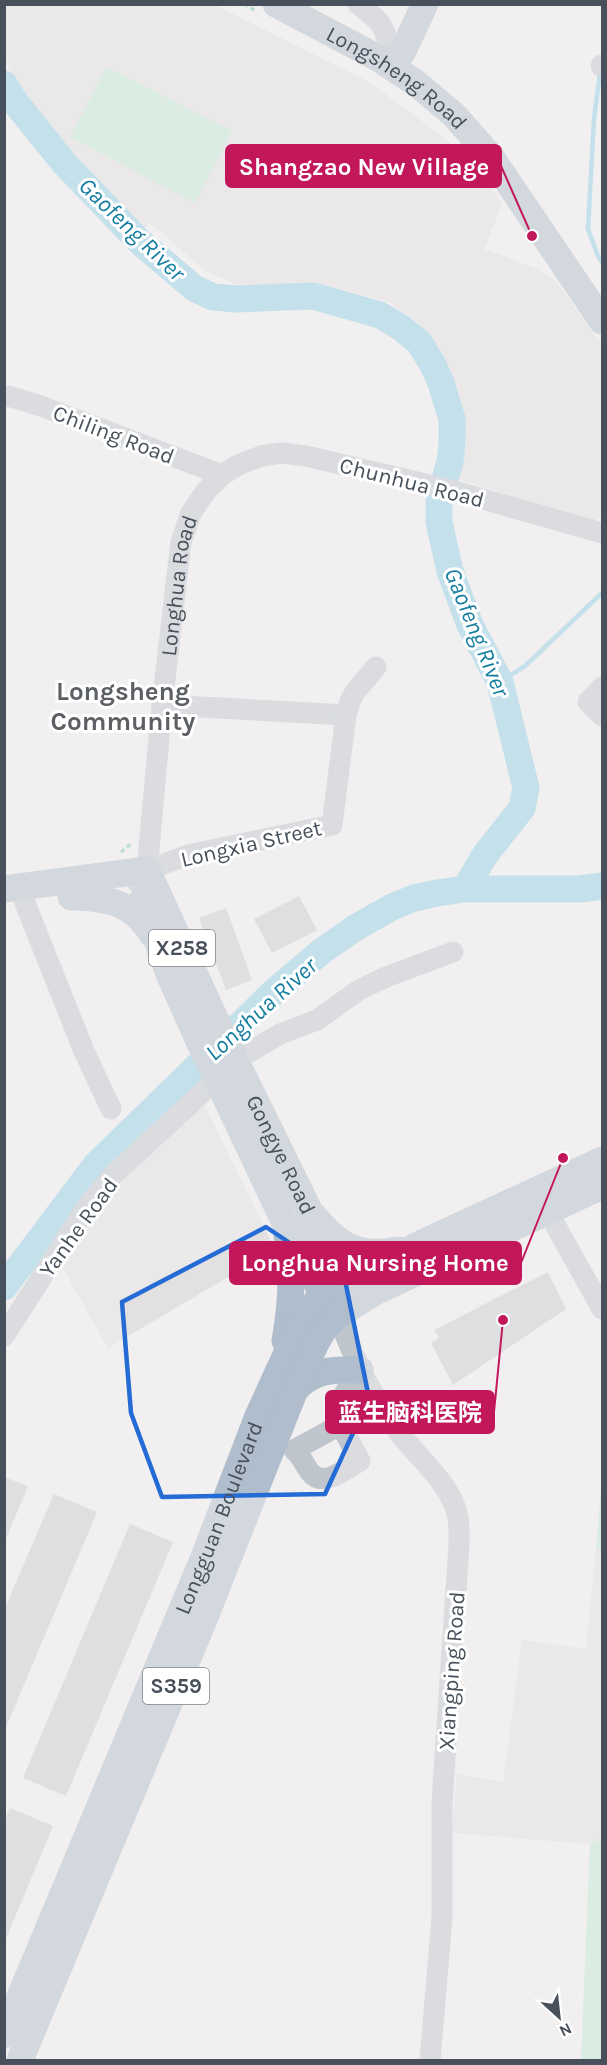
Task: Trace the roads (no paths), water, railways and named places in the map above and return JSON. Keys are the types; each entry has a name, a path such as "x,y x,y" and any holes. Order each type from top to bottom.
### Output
{"main road":[{"name":"Longsheng Road","path":"276,4 393,54 474,136 507,179 603,321"},
{"name":"Longsheng Road","path":"314,4 446,87 486,128 506,154 603,296"},
{"path":"393,54 406,4"},
{"path":"393,54 425,4"},
{"path":"71,897 112,888 142,878"},
{"path":"11,899 142,878"},
{"name":"Gongye Road","path":"142,878 146,907 158,945 225,1067 308,1208 325,1257 334,1298"},
{"name":"Gongye Road","path":"142,878 208,1033"},
{"path":"11,899 93,897 120,904 144,924 158,945"},
{"name":"Gongye Road","path":"225,1067 285,1222 334,1298"},
{"name":"Longguan Boulevard","path":"20,2061 205,1617 284,1445 294,1392 324,1329 334,1298 422,1244 603,1160"},
{"name":"Longguan Boulevard","path":"4,2035 199,1568 281,1361 301,1322 316,1302 375,1293 603,1186"},
{"path":"308,1208 333,1237 357,1251 379,1253 422,1244"},
{"path":"281,1361 289,1318 290,1251 285,1222"},
{"path":"294,1392 302,1382 319,1373 360,1370"}],"street":[{"path":"358,4 379,22 393,54"},
{"name":"Chiling Road","path":"4,396 41,406 222,475"},
{"name":"Chunhua Road","path":"222,475 238,465 261,456 282,453 306,456 451,490 603,533"},
{"name":"Longhua Road","path":"142,878 181,542 191,513 206,491 222,475"},
{"name":"Longxia Street","path":"142,878 188,855 332,825 346,715 355,692 376,667"},
{"path":"603,687 588,702 603,716"},
{"path":"162,705 346,715"},
{"path":"11,899 111,1109"},
{"name":"Yanhe Road","path":"4,1336 76,1233 86,1208 113,1175 225,1067 272,1038 318,1020 359,990 386,977 453,952"},
{"path":"548,1212 603,1309"},
{"name":"Xiangping Road","path":"334,1298 360,1370 399,1433 447,1490 457,1512 459,1525 442,1802 442,1918 430,2061"},
{"path":"284,1445 303,1460 312,1476 323,1479 360,1461 337,1418 338,1410 348,1388 360,1370"},
{"path":"284,1445 340,1425"}],"waterway":[{"path":"600,73 594,119 588,229 602,262"},
{"name":"Gaofeng River","path":"4,84 15,102 64,163 140,242 194,288 213,297 237,299 313,296 380,315 419,342 434,367 452,419 452,446 439,502 439,522 450,571 470,625 500,682 526,788 522,808 485,855 465,889"},
{"path":"500,682 525,666 602,593"},
{"name":"Longhua River","path":"4,1287 96,1165 276,990 322,951 355,928 392,907 414,898 437,893 465,889 580,889 602,886"}],"place":[{"name":"Shangzao New Village","path":"532,236"},
{"name":"Longhua Nursing Home","path":"563,1158"},
{"name":"蓝生脑科医院","path":"503,1320"}],"district":[{"name":"Longsheng Community","path":"123,706"}]}
